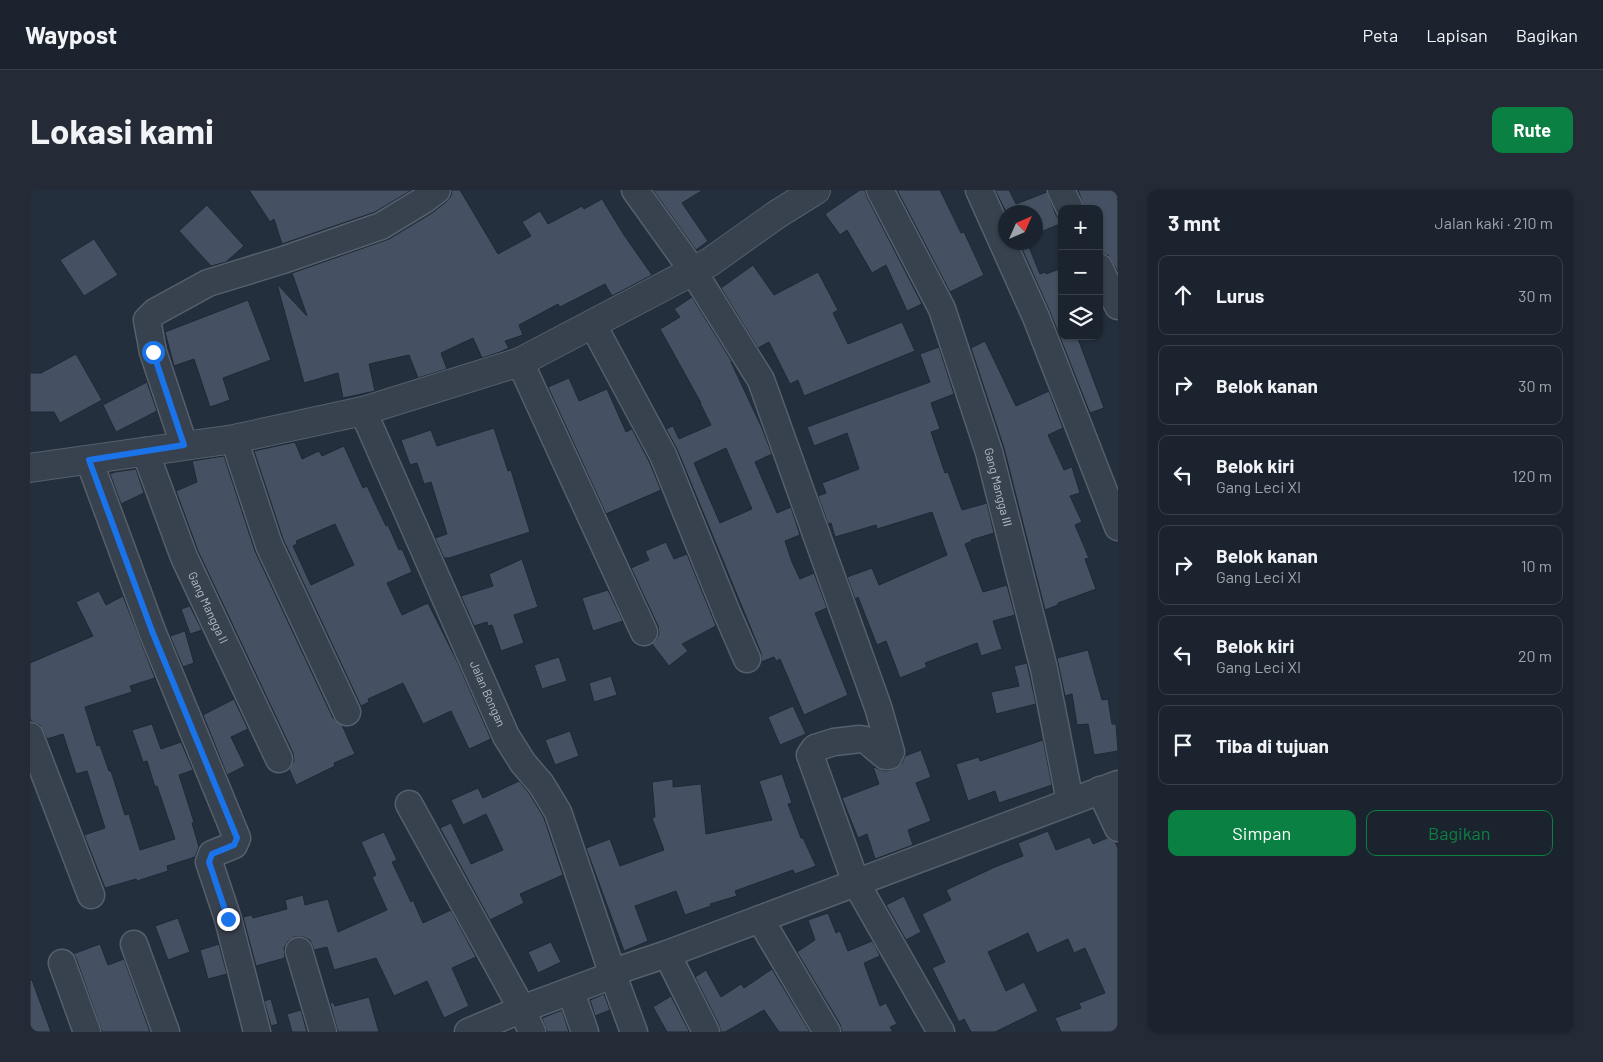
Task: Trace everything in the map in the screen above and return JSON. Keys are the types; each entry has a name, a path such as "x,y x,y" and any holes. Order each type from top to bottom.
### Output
{"street":[{"path":"184,445 153,352 146,320 155,312 208,283 283,260 381,226 437,190"},
{"path":"635,190 693,271 761,380 878,707 891,752 889,756 885,756 866,740 853,739 815,748 810,755 856,883 941,1032"},
{"path":"30,468 234,439 363,411 520,362 710,262 776,214 786,198 816,190"},
{"name":"Gang Mangga III","path":"880,190 942,309 989,452 1044,669 1070,801"},
{"path":"979,190 1036,317 1118,527"},
{"path":"1061,190 1068,205"},
{"path":"1103,276 1118,306"},
{"path":"593,325 663,455 726,613 747,658"},
{"path":"520,362 644,632"},
{"name":"Jalan Bongan","path":"363,411 506,736 523,763 541,784 558,812 634,1032"},
{"path":"234,439 269,545 347,712"},
{"name":"Gang Mangga II","path":"145,452 184,557 279,759"},
{"path":"89,460 152,631 237,838 234,845 212,854 209,862 228,919 257,1032"},
{"path":"30,736 91,895"},
{"path":"468,1032 527,1021 571,992 613,975 622,969 667,954 1109,787 1118,828"},
{"path":"410,804 527,1021"},
{"path":"760,919 827,1032"},
{"path":"134,944 166,1032"},
{"path":"299,951 323,1032"},
{"path":"667,954 706,1032"},
{"path":"62,963 87,1032"},
{"path":"571,992 585,1032"}],"building":[{"path":"249,190 412,190 375,212 282,244 274,219 270,222"},
{"path":"452,190 460,190 498,254 531,236 522,222 540,211 548,224 582,206 584,209 602,199 652,275 612,296 605,284 560,307 558,304 519,325 523,335 505,341 509,348 500,352 482,358 473,338 441,353 447,369 418,378 409,355 369,364 375,391 343,398 338,373 304,383 277,284 307,316 292,273 389,239 432,213 446,202 451,196"},
{"path":"653,190 703,190 682,203 708,241 696,250"},
{"path":"860,190 865,190 922,304 907,311 886,265 872,273 847,230 840,235 825,214"},
{"path":"897,190 940,190 961,233 964,232 984,275 950,292"},
{"path":"995,190 1009,190 1016,204 1047,192 1058,218 1058,225 1043,231 1043,205 1002,205"},
{"path":"1078,190 1118,190 1118,272 1108,255 1103,253 1103,205 1084,205"},
{"path":"207,205 244,246 226,262 211,266 179,231"},
{"path":"94,239 118,275 84,296 60,260"},
{"path":"1023,250 1030,250 1040,274 1058,270 1058,332"},
{"path":"753,265 774,295 818,272 838,310 833,313 848,344 902,322 915,351 804,396 798,380 790,384 769,342 758,348 721,288"},
{"path":"692,297 732,362 772,454 755,462 777,513 791,507 800,535 785,541 792,562 800,579 814,573 827,608 815,613 848,695 804,715 780,659 776,661 774,657 761,662 761,653 677,449 666,429 673,426 679,439 711,425 660,329 680,317 674,309","holes":["726,448 752,509 720,523 694,463"]},
{"path":"248,300 271,360 223,378 230,400 210,407 194,359 174,366 165,332"},
{"path":"1061,340 1078,340 1104,408 1090,413"},
{"path":"985,341 1016,406 1049,391 1063,428 1048,435 1064,470 1072,467 1080,493 1070,496 1082,522 1075,525 1089,558 1085,559 1096,589 1058,603 1058,605 1045,610 1004,448 971,348"},
{"path":"939,347 954,394 931,403 940,429 931,432 945,473 948,472 962,510 987,503 994,533 971,540 965,544 983,592 1007,585 1015,615 993,621 1002,649 981,656 977,643 925,663 927,667 900,678 886,641 877,645 858,597 855,599 847,577 872,568 879,585 947,555 932,512 877,529 876,525 835,537 831,523 828,524 818,496 826,493 822,483 859,469 847,433 814,446 807,427 930,382 920,354"},
{"path":"76,354 102,400 60,423 54,412 30,412 30,373 41,373"},
{"path":"569,378 579,401 607,389 626,432 632,429 649,461 661,490 606,514 548,387"},
{"path":"147,382 157,411 116,432 103,405"},
{"path":"494,428 508,471 511,470 530,532 444,558 435,538 447,534 431,482 424,484 417,463 410,465 401,440 431,430 437,446"},
{"path":"295,442 302,459 319,451 322,456 344,446 363,488 367,486 399,550 402,549 412,572 387,583 402,615 428,603 458,663 491,739 469,749 451,711 423,724 403,683 368,699 369,702 361,706 283,539 254,451","holes":["335,524 354,565 311,585 293,546 297,544 296,541"]},
{"path":"224,456 255,551 333,718 342,725 355,754 334,763 335,766 296,785 289,769 294,761 293,753 198,551 176,491 197,482 192,461"},
{"path":"136,469 144,493 121,504 110,474"},
{"path":"666,542 674,559 687,554 716,626 682,644 688,651 669,666 652,644 659,634 658,626 631,568 649,560 645,551"},
{"path":"522,559 538,607 514,615 524,643 501,651 492,625 488,626 487,622 474,626 461,596 493,586 489,574"},
{"path":"608,590 623,621 593,631 582,598"},
{"path":"99,591 106,605 123,596 155,678 130,686 132,692 85,707 97,746 100,745 109,771 111,771 125,815 129,814 140,850 175,839 157,786 155,787 147,761 143,762 132,730 152,724 161,749 181,742 193,770 179,775 194,822 192,823 199,847 195,857 167,866 168,871 137,881 136,879 105,888 84,835 105,828 87,771 76,774 63,734 47,739 40,725 31,721 30,718 30,663 93,636 76,602"},
{"path":"190,606 202,630 190,634 181,609"},
{"path":"185,631 194,663 183,667 170,636"},
{"path":"1088,650 1102,700 1108,699 1112,724 1116,724 1118,751 1094,755 1088,724 1077,725 1072,694 1065,696 1057,658"},
{"path":"559,657 567,681 542,689 534,665"},
{"path":"1027,663 1036,704 996,714 991,692 1019,686 1014,666"},
{"path":"611,676 617,695 594,702 589,683"},
{"path":"234,699 248,729 231,737 245,766 227,775 203,715"},
{"path":"793,706 806,734 780,745 768,717"},
{"path":"570,731 579,756 555,765 545,740"},
{"path":"1043,740 1052,785 999,803 995,791 968,801 956,764 979,757 980,761"},
{"path":"921,750 931,777 916,783 931,821 908,830 913,845 875,859 867,834 858,838 842,798 879,784 873,767 885,771 896,769 902,763 905,756"},
{"path":"782,774 792,803 788,804 801,838 803,838 816,866 795,874 793,870 735,891 737,896 710,904 711,906 685,915 676,891 635,906 648,941 624,951 586,848 610,839 620,866 664,850 652,818 655,817 652,782 673,779 673,787 701,784 706,834 772,820 759,781"},
{"path":"519,781 529,793 544,818 563,875 520,894 524,903 490,920 440,828 451,823 471,864 503,850 486,814 463,825 451,800 478,788 483,798"},
{"path":"1048,831 1056,850 1090,837 1093,844 1107,838 1115,842 1118,848 1118,1032 1061,1032 1055,1018 1081,1008 1079,1003 1105,993 1085,948 1074,953 1068,939 1037,953 1028,933 988,952 1006,991 1024,982 1038,1011 995,1032 971,1032 964,1019 959,1022 932,968 945,962 922,914 951,900 946,890 1023,856 1018,843"},
{"path":"384,832 397,860 392,862 411,902 413,900 423,923 451,910 476,957 452,968 469,1006 444,1018 427,981 394,996 376,958 334,970 327,947 314,950 310,940 303,937 294,937 288,941 284,948 285,958 256,966 243,917 252,915 253,918 287,909 285,900 303,895 305,905 328,899 338,932 387,910 372,877 376,875 361,842"},
{"path":"904,896 921,932 906,940 886,905"},
{"path":"828,913 836,933 840,931 848,951 872,941 876,947 880,956 864,963 880,1006 886,1003 897,1024 890,1027 893,1032 842,1032 840,1024 797,952 815,940 808,920"},
{"path":"178,918 190,952 168,960 155,926"},
{"path":"551,942 561,962 538,973 528,952"},
{"path":"100,944 108,965 124,959 150,1032 102,1032 73,954"},
{"path":"219,944 227,974 208,979 200,950"},
{"path":"772,969 810,1032 779,1032 764,1010 725,1032 721,1032 695,977 706,970 721,997 741,984 744,988"},
{"path":"30,980 32,980 51,1032 30,1032"},
{"path":"604,994 610,1010 595,1016 590,1000"},
{"path":"671,996 688,1032 667,1032 653,1007"},
{"path":"369,997 379,1032 338,1032 330,1003 333,1002 335,1006"},
{"path":"271,999 278,1024 271,1026 264,1001"},
{"path":"301,1010 307,1032 292,1032 287,1014"},
{"path":"562,1010 569,1032 547,1032 542,1018"}],"route":[{"path":"153,352 184,445 89,460 152,631 237,838 234,845 212,854 209,862 228,919"}]}
